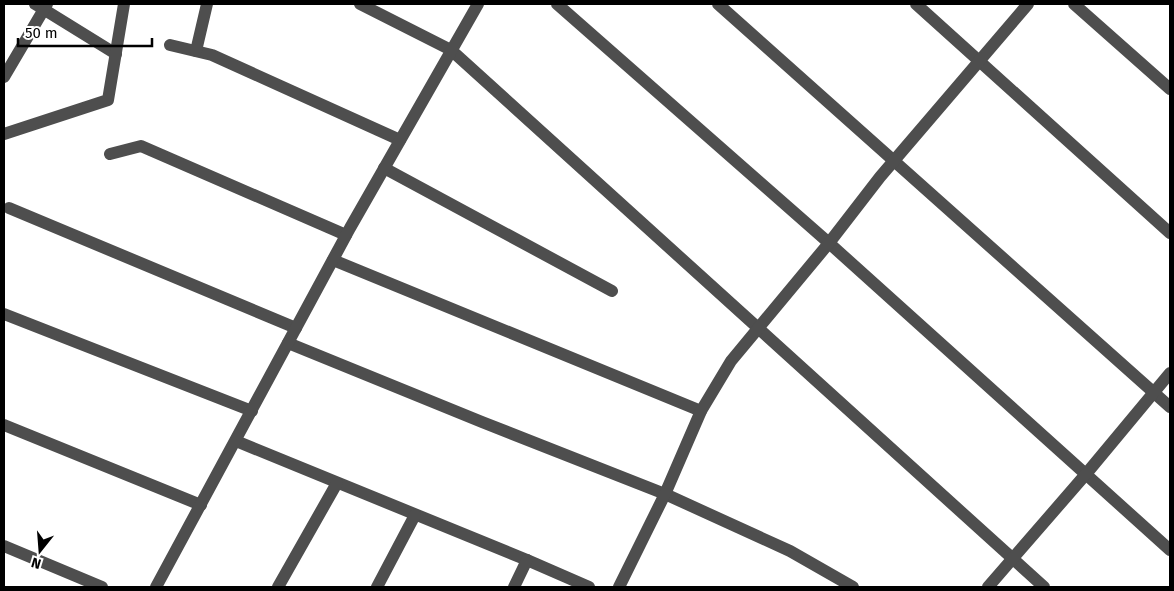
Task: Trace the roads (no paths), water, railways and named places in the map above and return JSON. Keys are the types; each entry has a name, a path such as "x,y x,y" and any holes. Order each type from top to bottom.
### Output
{"street":[{"path":"4,134 108,100 124,4"},
{"path":"196,51 207,4"},
{"path":"360,4 451,50 1044,587"},
{"path":"156,587 346,235 478,4"},
{"path":"557,4 829,243 1170,550"},
{"path":"718,4 1170,408"},
{"path":"916,4 1170,233"},
{"path":"619,587 665,494 701,412 731,361 829,243 894,160 1028,4"},
{"path":"1074,4 1170,89"},
{"path":"4,77 42,6 116,54"},
{"path":"170,45 212,55 400,140"},
{"path":"110,154 141,146 346,235"},
{"path":"384,168 612,292"},
{"path":"9,208 296,328"},
{"path":"333,260 701,412"},
{"path":"4,314 252,410"},
{"path":"288,342 482,422 665,494 790,551 854,587"},
{"path":"988,587 1170,373"},
{"path":"4,424 201,505"},
{"path":"236,441 589,587"},
{"path":"278,587 337,483"},
{"path":"377,587 415,515"},
{"path":"4,546 102,587"},
{"path":"514,587 527,560"}]}
